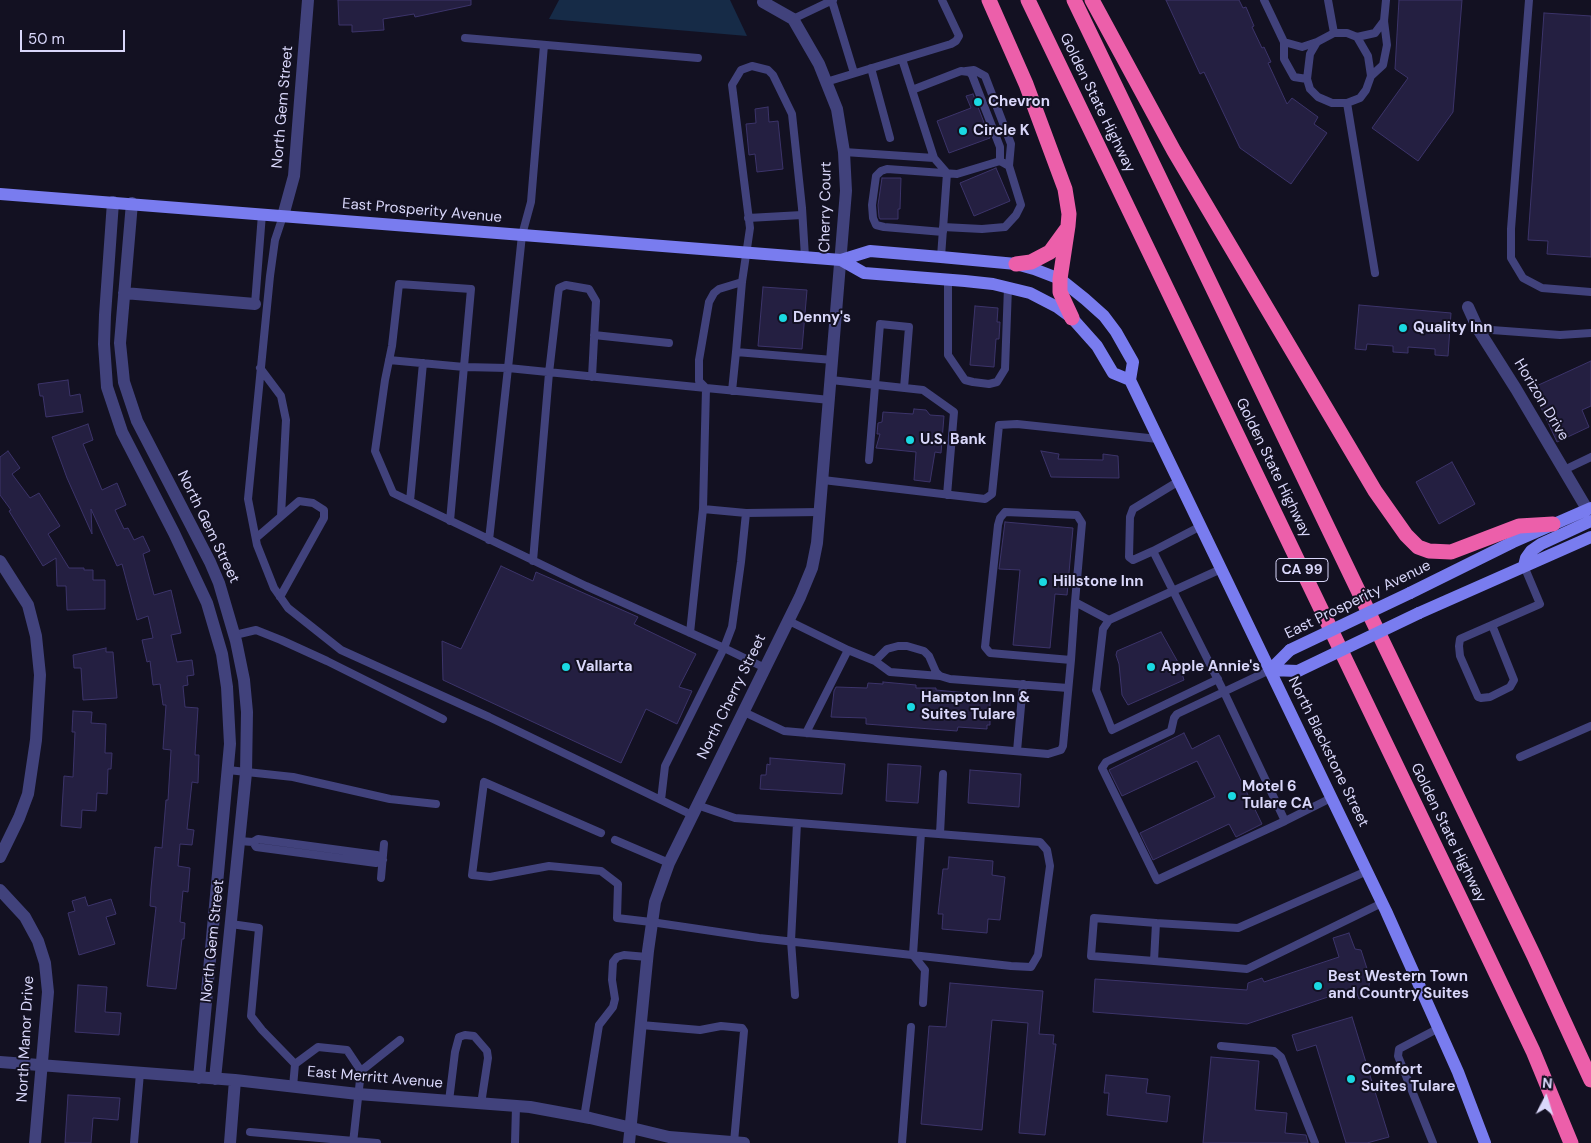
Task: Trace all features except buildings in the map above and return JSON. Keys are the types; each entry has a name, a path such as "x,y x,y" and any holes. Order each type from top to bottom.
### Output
{"highway":[{"path":"989,0 1026,84 1060,174 1067,203 1068,226 1060,279 1060,292 1072,318"},
{"name":"Golden State Highway","path":"1028,0 1533,1051 1571,1143"},
{"name":"Golden State Highway","path":"1074,0 1534,956 1591,1080"},
{"path":"1092,0 1174,151 1375,491 1406,535 1418,547 1429,551 1451,552 1519,526 1553,524"},
{"path":"1016,264 1031,262 1050,252 1068,226"},
{"path":"1573,1039 1591,1063"}],"main road":[{"name":"East Prosperity Avenue","path":"0,194 805,258 841,260 870,251 1016,264 1060,279"},
{"name":"East Prosperity Avenue","path":"841,260 864,273 1008,287 1042,298 1072,318"},
{"name":"North Blackstone Street","path":"1060,279 1104,316 1116,332 1133,362 1130,380 1382,903 1439,1028 1485,1143"},
{"path":"1072,318 1097,346 1112,373 1130,380"},
{"name":"East Prosperity Avenue","path":"1270,670 1290,650 1553,524 1590,513"},
{"path":"1524,566 1526,558 1532,551 1590,513"},
{"path":"1270,670 1298,671 1419,613 1591,537"}],"street":[{"name":"North Gem Street","path":"283,216 294,176 308,0"},
{"path":"763,1 793,19"},
{"name":"Cherry Court","path":"793,19 819,64 837,109 844,152 846,191 841,260"},
{"name":"North Gem Street","path":"113,202 104,315 107,387 122,432 207,603 222,654 226,687 230,744 199,1078"},
{"name":"North Gem Street","path":"132,204 120,343 121,363 129,400 137,421 219,583 235,635 244,680 247,712 246,842 231,924 215,1079"},
{"name":"North Cherry Street","path":"629,1143 647,957 655,902 669,863 789,621 812,568 820,512 841,260"},
{"path":"124,293 255,304"},
{"name":"Horizon Drive","path":"1468,307 1478,329 1590,513"},
{"path":"0,561 28,605 36,636 40,675 36,740 28,794 20,818 0,857"},
{"name":"North Manor Drive","path":"0,890 25,918 38,941 45,963 48,992 35,1143"},
{"name":"East Merritt Avenue","path":"0,1062 235,1080 358,1094 530,1107 669,1137 739,1143"},
{"path":"230,1143 235,1080"}],"lane":[{"path":"793,19 832,0 854,73"},
{"path":"826,82 956,41 959,36 942,0"},
{"path":"1264,0 1284,42 1284,59 1294,77 1307,79"},
{"path":"1328,0 1334,33"},
{"path":"1317,42 1310,54 1307,79 1310,89 1318,98 1332,103 1347,104 1360,98 1366,90 1371,76 1383,65 1387,45 1384,21 1386,0"},
{"path":"1528,0 1511,229 1511,258 1523,278 1542,288 1591,292"},
{"path":"1284,42 1302,47 1334,33 1357,37 1375,33 1384,21"},
{"path":"1357,37 1368,56 1371,76"},
{"path":"465,38 698,58"},
{"path":"489,540 522,235 532,202 544,45"},
{"path":"902,59 934,158 947,173 941,257"},
{"path":"732,391 745,253 750,228 732,85 740,70 752,66 768,70 773,75 792,114 805,258"},
{"path":"871,68 890,138"},
{"path":"912,90 966,71 974,70 985,76 1011,144 1009,166 1021,206 1005,227 943,230 876,225 873,218 872,205 876,176 880,171 895,169 957,174 1000,161 1009,166"},
{"path":"966,71 972,75 1000,147 1000,161"},
{"path":"1347,104 1375,273"},
{"path":"844,152 934,158"},
{"path":"255,304 262,214"},
{"path":"748,218 802,215"},
{"path":"283,216 275,240 260,368 248,498 256,538 274,588 288,608 341,650 489,717 661,800 695,810 735,818 1040,842 1047,850 1050,866 1038,955 1031,967 1011,966 791,941 616,918 618,884 601,871 549,866 490,877 472,875 484,782 601,833"},
{"path":"948,280 948,355 965,380 989,384 997,382 1005,369 1008,287"},
{"path":"690,633 702,508 706,388 699,381 700,360 709,302 714,293 719,289 742,282"},
{"path":"450,521 471,289 399,284 375,451 393,493 410,501 450,521 489,540 533,561 765,668"},
{"path":"533,561 549,372 559,288 566,285 588,288 596,301 592,377"},
{"path":"869,460 880,324 909,327 904,388"},
{"path":"1478,329 1560,335 1591,333"},
{"path":"594,335 669,343"},
{"path":"736,352 833,360"},
{"path":"389,360 464,367 508,368 830,400"},
{"path":"410,501 423,363"},
{"path":"260,368 281,396 286,420 281,516"},
{"path":"831,380 923,390 954,412 947,495"},
{"path":"823,480 985,499 992,494 998,425 1017,424 1158,439"},
{"path":"1564,470 1591,457"},
{"path":"1179,481 1133,510 1130,517 1129,558 1133,560 1201,526"},
{"path":"256,538 299,501 313,503 324,510 324,518 280,597"},
{"path":"702,508 746,512 820,512"},
{"path":"661,800 664,766 724,648 732,627 746,512"},
{"path":"744,712 784,731 1048,754 1061,750 1063,746 1071,660 1082,523 1077,515 1071,514 1005,512 1000,518 998,525 985,647 990,653 1071,660"},
{"path":"1153,551 1218,679 1285,821"},
{"path":"1492,625 1514,680 1510,687 1490,697 1481,698 1478,697 1460,656 1460,638 1540,604 1524,566"},
{"path":"1218,679 1112,730 1096,690 1103,629 1109,620 1221,569"},
{"path":"1075,602 1109,620"},
{"path":"789,621 875,661 890,672 940,676 950,679 1068,688"},
{"path":"235,635 256,630 281,640 327,660 443,719"},
{"path":"875,661 887,649 907,646 930,656 936,672 940,676"},
{"path":"806,733 848,650"},
{"path":"1270,670 1177,714 1174,718 1172,731 1106,762 1102,768 1155,879 1159,880 1331,798"},
{"path":"1017,751 1022,684"},
{"path":"1520,757 1591,726"},
{"path":"228,770 294,777 390,799 436,804"},
{"path":"940,834 943,774"},
{"path":"794,995 791,941 797,823"},
{"path":"921,833 913,955 925,970 923,1003"},
{"path":"246,842 258,839 377,855 383,860"},
{"path":"615,840 669,863"},
{"path":"381,878 384,844"},
{"path":"1366,871 1238,928 1094,918 1091,956 1247,969 1382,903"},
{"path":"1154,961 1156,923"},
{"path":"231,924 259,928 252,1016 262,1030 295,1064"},
{"path":"584,1118 599,1025 613,1007 615,999 612,980 614,962 617,957 624,955 647,957"},
{"path":"641,1025 700,1030 721,1026 742,1028 744,1032 739,1143"},
{"path":"902,1143 911,1027"},
{"path":"1433,1143 1398,1056 1399,1049 1439,1028"},
{"path":"449,1101 455,1052 459,1038 465,1034 474,1036 487,1051 488,1058 481,1104"},
{"path":"361,1071 400,1040"},
{"path":"293,1087 295,1064 318,1046 347,1050 361,1071 353,1142"},
{"path":"1221,1046 1274,1051 1281,1057 1315,1143"},
{"path":"134,1143 140,1073"},
{"path":"514,1143 516,1106"},
{"path":"250,1132 377,1143"}],"water":[{"path":"559,0 730,0 747,36 549,19"}],"place":[{"name":"Chevron","path":"978,102"},
{"name":"Circle K","path":"963,131"},
{"name":"Denny's","path":"783,318"},
{"name":"Quality Inn","path":"1403,328"},
{"name":"U.S. Bank","path":"910,440"},
{"name":"Hillstone Inn","path":"1043,582"},
{"name":"Vallarta","path":"566,667"},
{"name":"Apple Annie's","path":"1151,667"},
{"name":"Hampton Inn & Suites Tulare","path":"911,707"},
{"name":"Motel 6 Tulare CA","path":"1232,796"},
{"name":"Best Western Town and Country Suites","path":"1318,986"},
{"name":"Comfort Suites Tulare","path":"1351,1079"}]}
